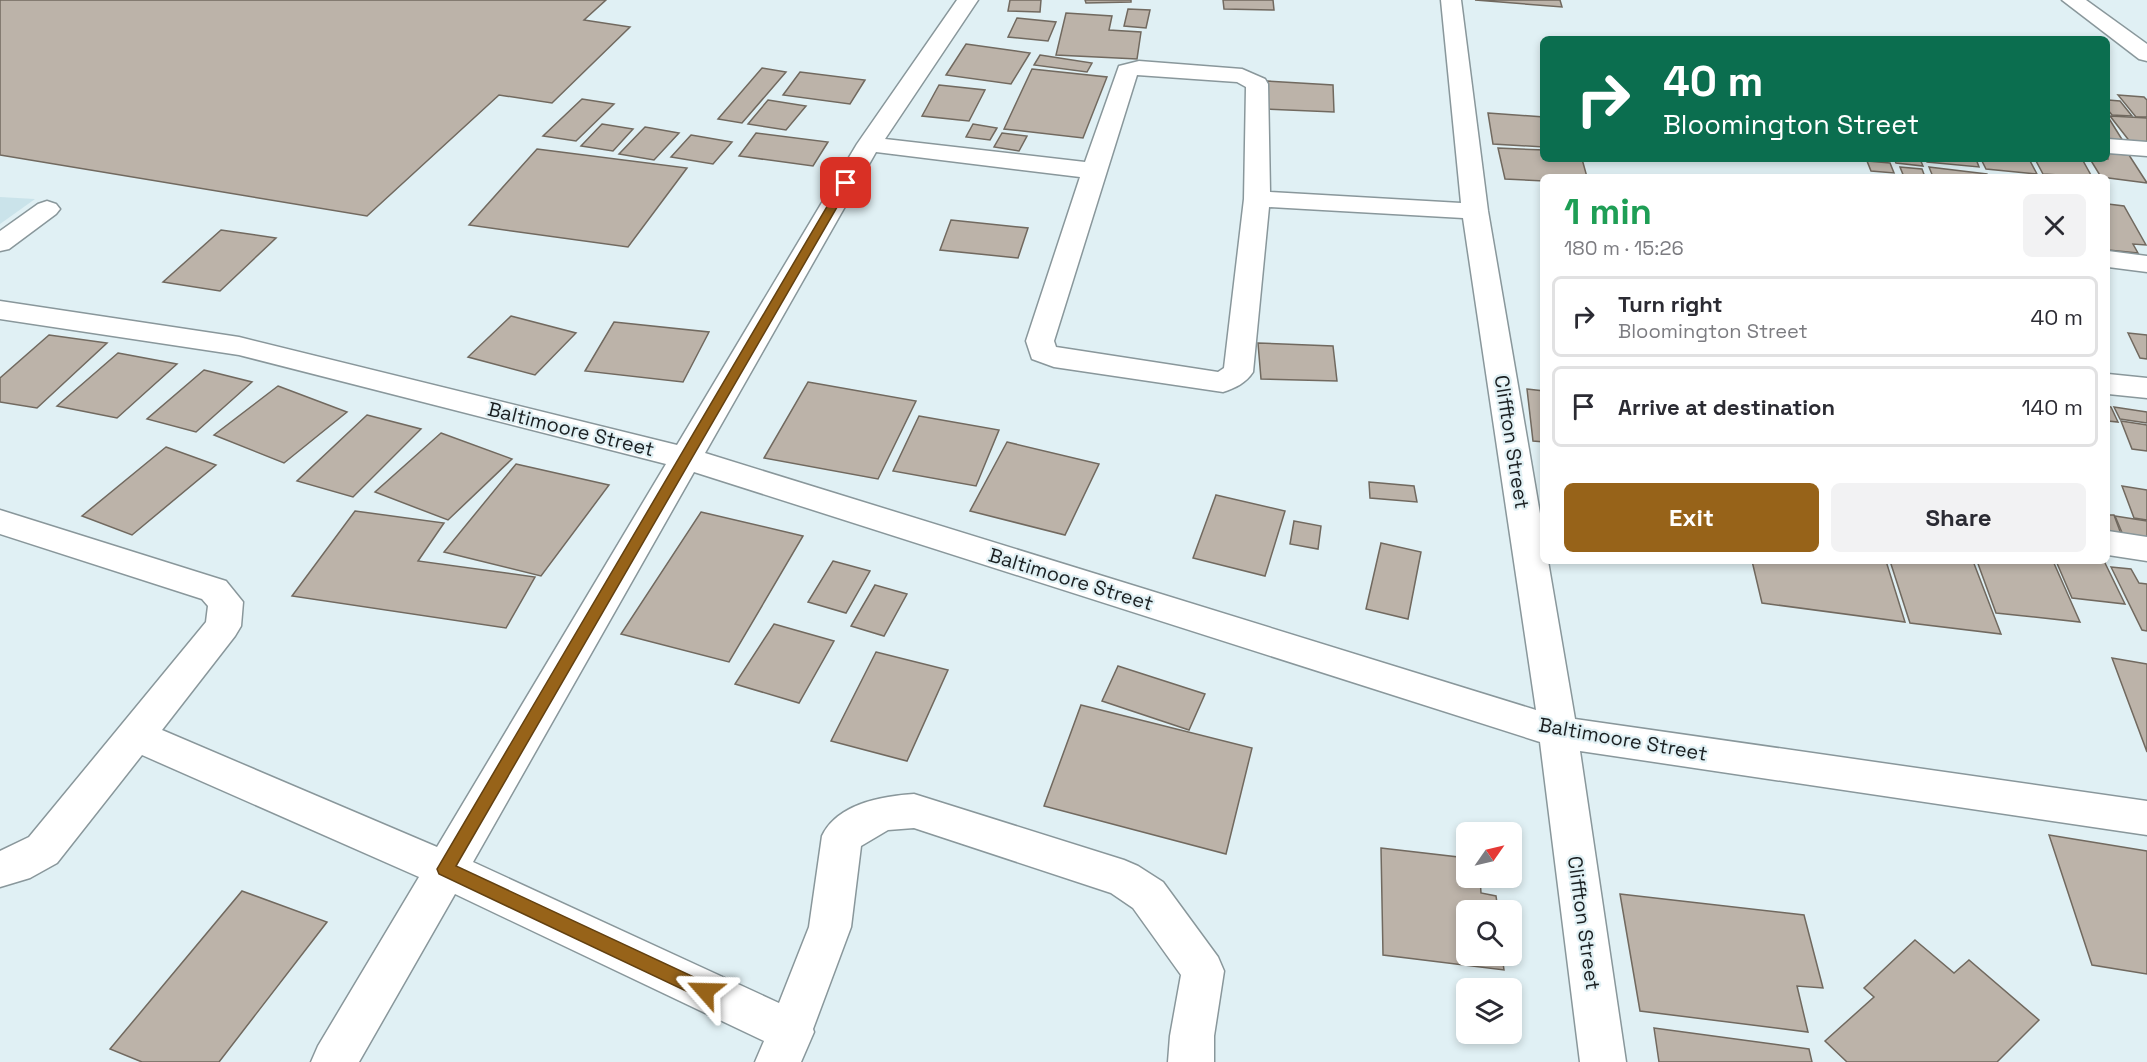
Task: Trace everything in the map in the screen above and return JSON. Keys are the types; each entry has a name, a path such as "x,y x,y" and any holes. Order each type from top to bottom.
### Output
{"street":[{"path":"334,1062 869,144 968,0"},
{"name":"Cliffton Street","path":"1451,0 1475,211 1558,732 1603,1062"},
{"path":"2072,0 2147,54"},
{"path":"1139,68 1242,76 1257,84 1257,199 1238,372 1232,378 1222,382 1054,358 1042,352 1040,341 1095,171 1126,71 1139,68"},
{"path":"869,144 1095,171"},
{"path":"2110,146 2147,149"},
{"path":"1257,199 1475,211"},
{"path":"0,243 47,209"},
{"path":"2110,259 2147,264"},
{"name":"Baltimoore Street","path":"0,310 193,337 239,346 685,458 1558,732 2147,818"},
{"path":"2110,384 2147,388"},
{"path":"0,522 214,590 226,602 223,626 43,850 16,866 0,869"},
{"path":"2110,543 2147,549"},
{"path":"135,735 445,869 785,1047 830,927 842,836 882,813 915,812 1124,879 1148,895 1203,971 1192,1036 1191,1062"}],"shaded area":[{"path":"0,197 35,199 0,224"}],"building":[{"path":"0,0 606,0 584,20 630,27 552,103 499,95 367,216 0,155"},
{"path":"1010,0 1041,0 1040,12 1008,11"},
{"path":"1085,0 1131,0 1131,2 1086,3"},
{"path":"1223,0 1273,0 1274,10 1224,9"},
{"path":"1475,0 1560,0 1562,7"},
{"path":"1128,9 1150,10 1146,28 1124,26"},
{"path":"1066,13 1112,16 1109,30 1141,32 1137,59 1056,55"},
{"path":"1017,18 1056,22 1048,41 1008,37"},
{"path":"966,44 1030,53 1011,84 946,75"},
{"path":"1040,55 1092,63 1087,72 1034,65"},
{"path":"762,68 786,72 742,123 718,119"},
{"path":"1032,69 1107,77 1083,138 1004,129"},
{"path":"800,72 865,80 850,104 783,95"},
{"path":"1267,81 1333,85 1334,112 1267,109"},
{"path":"939,85 985,90 969,121 922,116"},
{"path":"2118,95 2144,97 2147,100 2147,117 2136,117"},
{"path":"582,99 614,104 576,141 543,136"},
{"path":"768,100 806,106 786,130 748,124"},
{"path":"2110,100 2120,101 2132,116 2112,115"},
{"path":"1488,113 1540,117 1540,147 1493,144"},
{"path":"2110,116 2147,118 2147,144 2131,143"},
{"path":"2110,120 2123,141 2110,140"},
{"path":"602,124 633,129 613,151 581,146"},
{"path":"973,124 997,128 990,140 966,137"},
{"path":"645,127 679,133 654,160 619,154"},
{"path":"756,133 828,142 813,166 739,156"},
{"path":"1002,133 1027,136 1019,151 994,147"},
{"path":"691,135 732,142 713,164 671,157"},
{"path":"1498,148 1540,150 1540,162 1583,162 1586,174 1540,174 1540,181 1505,179"},
{"path":"537,149 687,168 628,247 469,225"},
{"path":"2110,153 2129,155 2147,183 2110,178 2110,174 2099,174 2092,162 2110,162"},
{"path":"1867,162 1890,163 1894,173 1871,171"},
{"path":"1921,162 1923,166 1896,163"},
{"path":"1927,162 1977,162 1979,167"},
{"path":"1982,162 2031,162 2037,174 1986,169"},
{"path":"2037,162 2084,162 2090,174 2043,174"},
{"path":"1900,167 1922,169 1924,174 1903,174"},
{"path":"1929,167 1987,174 1932,174"},
{"path":"2110,204 2124,206 2146,245 2133,244 2138,253 2110,250"},
{"path":"951,220 1028,228 1018,258 940,250"},
{"path":"221,230 276,238 220,291 163,282"},
{"path":"511,316 576,333 535,375 468,357"},
{"path":"614,322 709,332 683,382 585,371"},
{"path":"2128,333 2147,335 2147,359 2140,358"},
{"path":"49,335 107,343 37,408 0,402 0,378"},
{"path":"1258,343 1333,346 1337,381 1261,379"},
{"path":"118,353 177,364 117,418 57,406"},
{"path":"204,370 252,382 196,432 147,419"},
{"path":"808,382 916,401 878,479 764,458"},
{"path":"278,386 347,412 284,463 214,435"},
{"path":"1527,389 1540,391 1540,442 1533,441"},
{"path":"2110,407 2111,407 2118,422 2110,421"},
{"path":"2114,407 2147,412 2147,423 2120,419"},
{"path":"367,415 421,429 353,497 297,481"},
{"path":"919,416 999,430 976,486 893,471"},
{"path":"2121,421 2147,425 2147,451 2132,449"},
{"path":"441,433 512,459 448,520 375,492"},
{"path":"1007,442 1099,464 1065,535 970,511"},
{"path":"166,447 216,465 132,535 82,516"},
{"path":"516,464 609,485 541,576 444,552"},
{"path":"1369,482 1414,486 1417,502 1370,498"},
{"path":"2122,486 2147,490 2147,520 2134,518"},
{"path":"1216,495 1285,511 1265,576 1193,558"},
{"path":"355,511 444,523 418,561 535,577 506,628 292,596"},
{"path":"701,512 803,536 729,662 621,634"},
{"path":"2110,515 2114,515 2124,542 2110,539"},
{"path":"2115,516 2147,521 2147,545 2126,542"},
{"path":"1294,521 1321,526 1318,549 1290,544"},
{"path":"1381,543 1421,552 1408,619 1366,609"},
{"path":"833,561 870,571 846,613 808,602"},
{"path":"1753,564 1887,564 1905,622 1762,603"},
{"path":"1891,564 1974,564 2001,634 1910,623"},
{"path":"1978,564 2054,564 2080,622 1996,613"},
{"path":"2057,564 2105,564 2125,604 2072,598"},
{"path":"2111,567 2131,569 2139,583 2147,584 2147,631 2142,630"},
{"path":"875,585 907,594 884,636 851,626"},
{"path":"774,624 834,641 799,703 735,684"},
{"path":"876,652 948,670 907,761 831,741"},
{"path":"2112,658 2147,664 2147,752"},
{"path":"1118,666 1205,694 1189,730 1102,701"},
{"path":"1081,705 1252,748 1226,854 1044,806"},
{"path":"2049,835 2147,851 2147,974 2092,965"},
{"path":"1381,848 1456,857 1456,888 1481,888 1481,893 1496,896 1497,900 1456,900 1456,964 1383,955"},
{"path":"242,891 327,922 219,1062 142,1062 110,1049"},
{"path":"1620,894 1804,915 1823,988 1797,986 1808,1032 1640,1011"},
{"path":"1915,940 1954,973 1969,960 2039,1020 1997,1062 1847,1062 1825,1041 1874,997 1864,988"},
{"path":"1472,966 1503,966 1504,970"},
{"path":"1654,1028 1809,1049 1812,1062 1659,1062"}],"route":[{"path":"705,991 445,869 846,183"}]}
